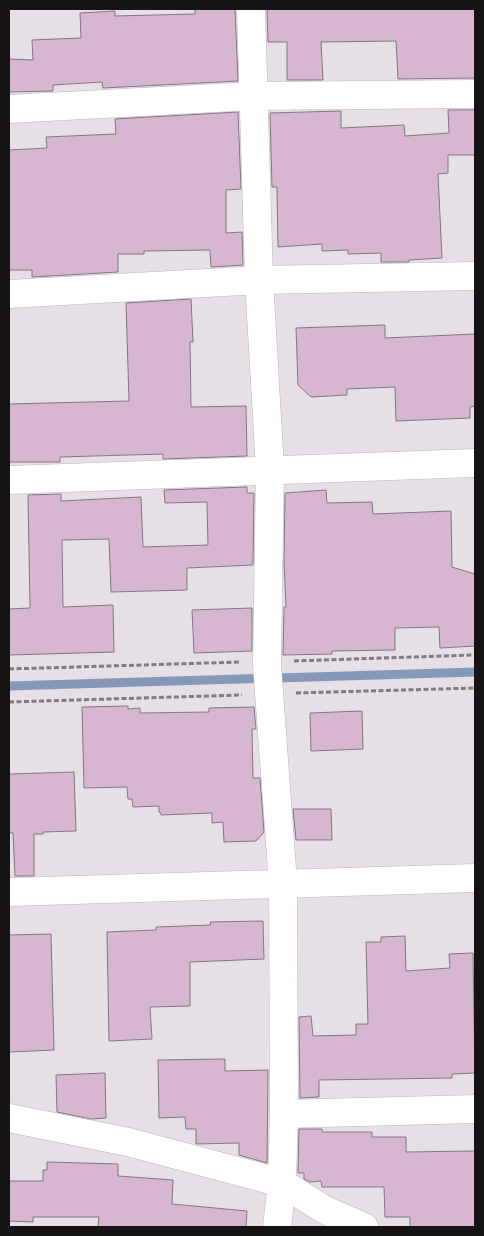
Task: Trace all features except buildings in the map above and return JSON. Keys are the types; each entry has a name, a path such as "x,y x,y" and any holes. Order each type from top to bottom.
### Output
{"street":[{"path":"251,9 259,280 270,469 268,678 283,883 284,1114 282,1183 277,1227"},
{"path":"9,109 254,96 475,94"},
{"path":"9,294 259,280 475,276"},
{"path":"9,480 475,463"},
{"path":"9,892 475,878"},
{"path":"284,1114 475,1109"},
{"path":"9,1118 128,1142 282,1183 325,1210 364,1227"}],"waterway":[{"path":"9,686 475,672"}]}
